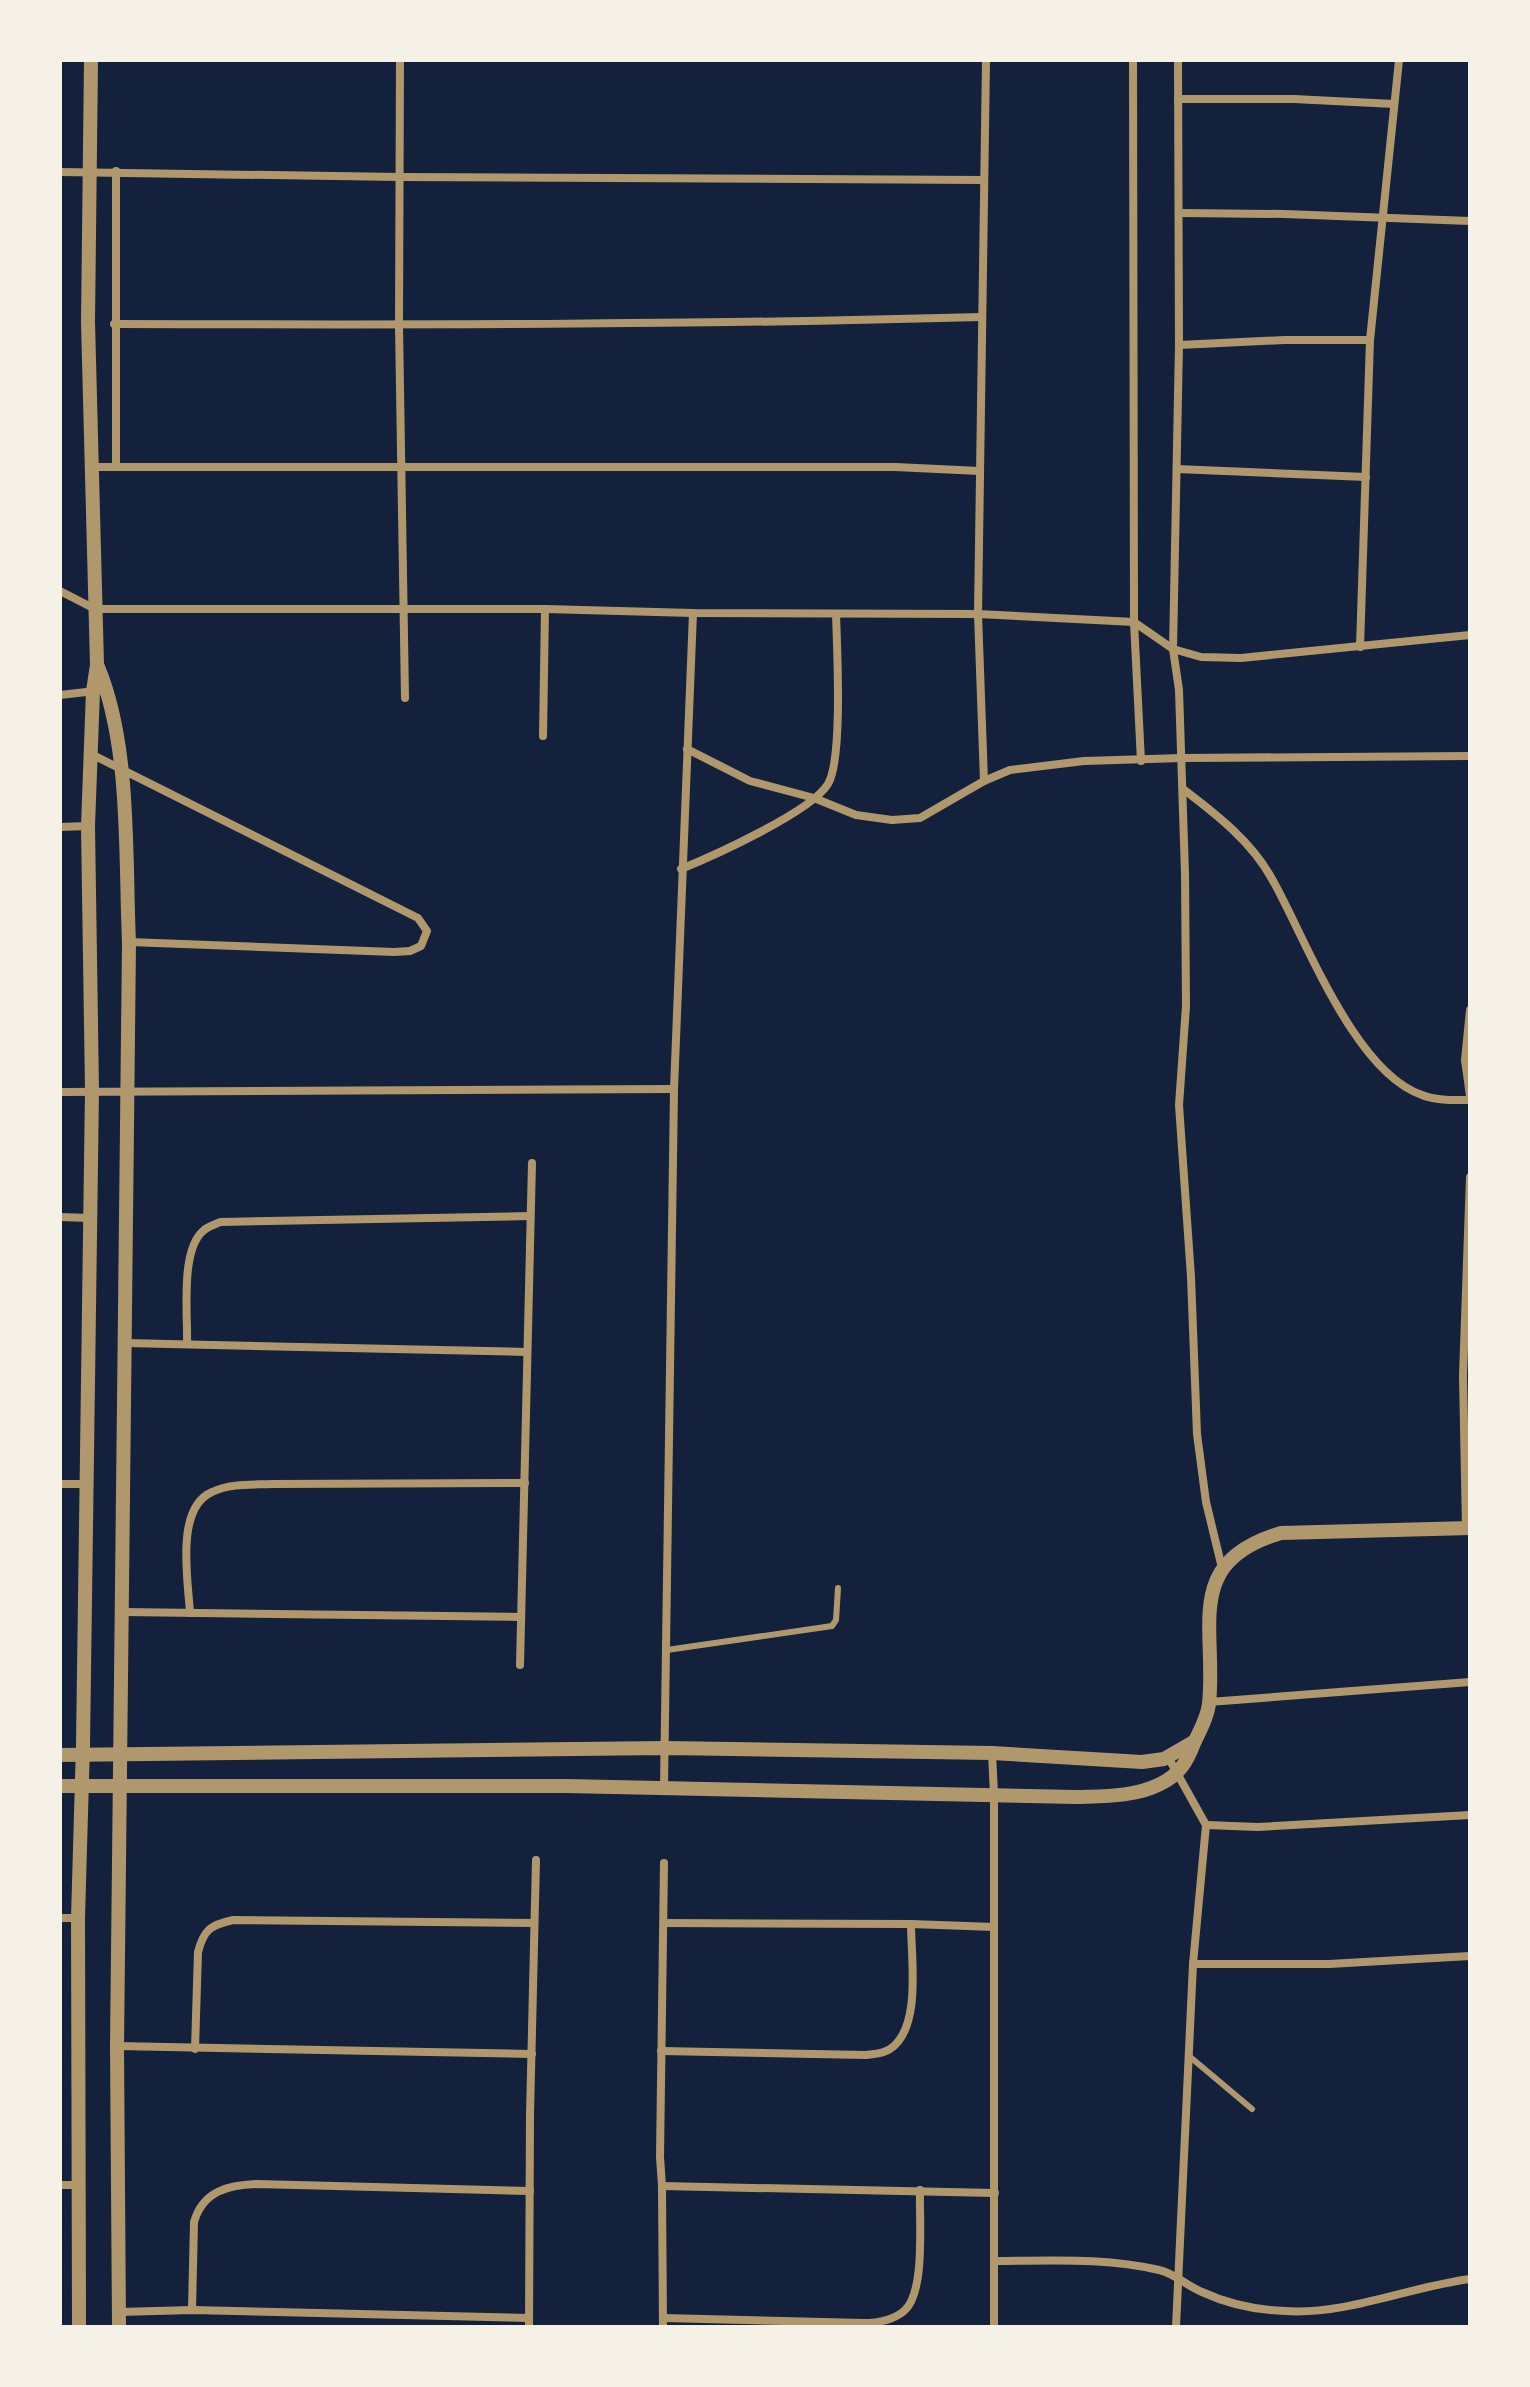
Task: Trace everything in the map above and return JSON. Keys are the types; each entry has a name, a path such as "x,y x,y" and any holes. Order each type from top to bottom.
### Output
{"street":[{"path":"91,60 88,322 97,665 100,690 121,769 129,942 117,2046 119,2319 192,2310 529,2322 536,1860"},
{"path":"400,60 399,325 405,698"},
{"path":"984,781 978,614 986,60"},
{"path":"1133,60 1134,622 1141,761"},
{"path":"1178,60 1179,345 1173,649 1179,690 1182,758 1186,1006 1179,1105 1191,1277 1197,1434 1206,1502 1222,1568"},
{"path":"1360,647 1370,340 1399,60"},
{"path":"1178,99 1294,99 1394,104"},
{"path":"116,171 116,467"},
{"path":"60,172 984,180"},
{"path":"1180,213 1470,221"},
{"path":"114,324 399,325 982,317"},
{"path":"1179,345 1370,340"},
{"path":"92,467 895,467 980,471"},
{"path":"1177,469 1366,477"},
{"path":"60,591 95,609 545,609 978,614 1134,622 1173,649 1201,657 1241,658 1470,635"},
{"path":"543,736 545,609"},
{"path":"664,1788 674,1089 693,613"},
{"path":"681,869 732,848 814,798 828,783 833,771 837,709 836,614"},
{"path":"60,695 100,690"},
{"path":"79,2327 78,1918 92,1090 88,826 91,754 100,690"},
{"path":"687,749 750,781 814,798 856,815 892,820 920,818 984,781 1010,770 1084,761 1470,756"},
{"path":"91,754 410,914 424,926 426,938 421,946 410,951 394,952 129,942"},
{"path":"1183,789 1228,824 1271,877 1337,1006 1373,1057 1397,1080 1419,1095 1438,1099 1470,1098 1465,1060 1470,1010"},
{"path":"60,827 88,826"},
{"path":"60,1092 674,1089"},
{"path":"520,1665 532,1163"},
{"path":"60,1786 664,1788 1076,1797 1150,1789 1178,1773 1206,1719 1211,1602 1222,1568 1239,1551 1257,1540 1281,1533 1310,1530 1468,1528 1466,1376 1470,1177"},
{"path":"187,1344 188,1271 192,1247 202,1232 220,1222 530,1216"},
{"path":"60,1217 89,1218"},
{"path":"125,1343 527,1352"},
{"path":"190,1613 188,1522 197,1502 210,1492 233,1485 525,1483"},
{"path":"60,1484 86,1484"},
{"path":"123,1612 521,1617"},
{"path":"1209,1702 1470,1682"},
{"path":"60,1755 666,1748 992,1753 1142,1762 1168,1757 1195,1741"},
{"path":"992,1753 994,2327"},
{"path":"1168,1757 1206,1825 1193,1964 1176,2327"},
{"path":"1206,1825 1258,1827 1470,1815"},
{"path":"664,1863 660,2157 663,2322 863,2323 881,2322 896,2316 906,2310 915,2296 920,2190"},
{"path":"60,1918 78,1918"},
{"path":"195,2049 198,1952 202,1937 210,1927 219,1923 233,1920 533,1923"},
{"path":"664,1923 994,1927"},
{"path":"661,2051 882,2053 892,2048 911,2013 911,1924"},
{"path":"1193,1964 1329,1964 1470,1956"},
{"path":"117,2046 532,2054"},
{"path":"192,2310 194,2222 198,2209 217,2190 257,2184 530,2191"},
{"path":"60,2185 78,2185"},
{"path":"662,2186 995,2193"},
{"path":"995,2261 1082,2260 1162,2270 1202,2292 1243,2307 1286,2311 1346,2308 1432,2284 1470,2279"}],"lane":[{"path":"667,1650 832,1626 836,1620 838,1588"},
{"path":"1189,2056 1252,2109"}]}
